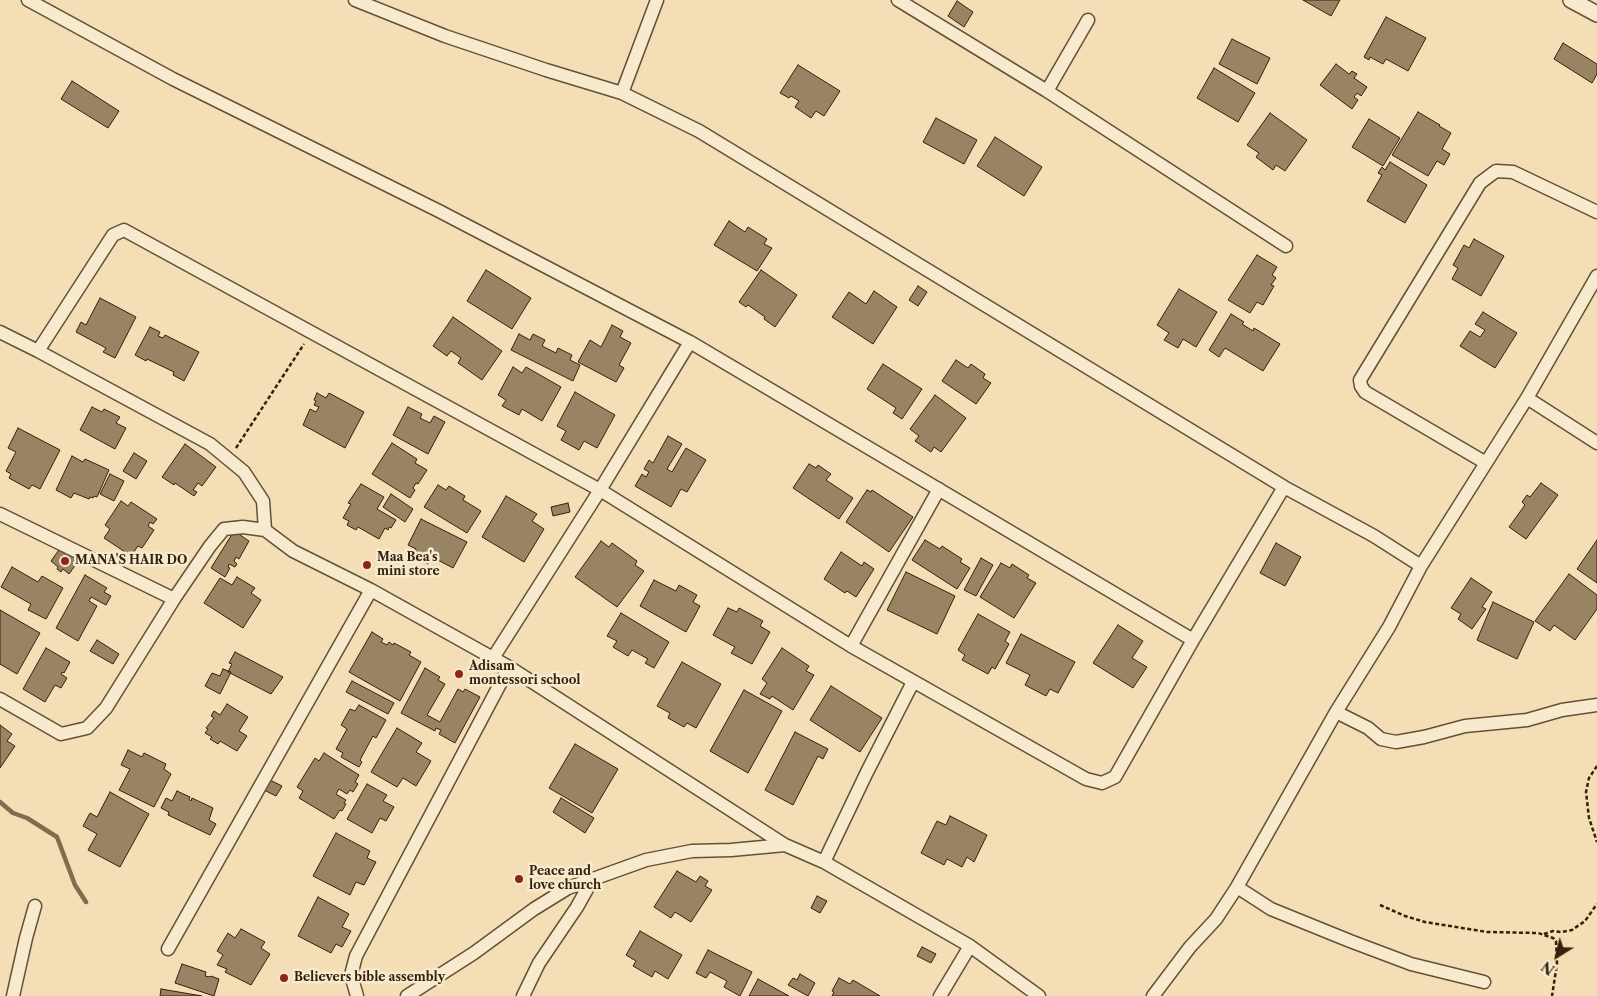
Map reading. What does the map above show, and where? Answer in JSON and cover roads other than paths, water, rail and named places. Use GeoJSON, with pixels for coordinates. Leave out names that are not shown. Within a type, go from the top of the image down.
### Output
{"type":"FeatureCollection","features":[{"type":"Feature","properties":{"kind":"street"},"geometry":{"type":"LineString","coordinates":[[28,0],[173,79],[439,211],[690,342],[1193,640]]}},
{"type":"Feature","properties":{"kind":"street"},"geometry":{"type":"LineString","coordinates":[[355,0],[454,39],[622,93],[699,131],[1284,487],[1374,536],[1420,566]]}},
{"type":"Feature","properties":{"kind":"street"},"geometry":{"type":"LineString","coordinates":[[622,93],[656,0]]}},
{"type":"Feature","properties":{"kind":"street"},"geometry":{"type":"LineString","coordinates":[[898,0],[1047,91],[1286,246]]}},
{"type":"Feature","properties":{"kind":"street"},"geometry":{"type":"LineString","coordinates":[[1571,0],[1597,14]]}},
{"type":"Feature","properties":{"kind":"street"},"geometry":{"type":"LineString","coordinates":[[1047,91],[1088,20]]}},
{"type":"Feature","properties":{"kind":"street"},"geometry":{"type":"LineString","coordinates":[[1486,463],[1365,392],[1360,380],[1480,182],[1496,171],[1513,172],[1597,212]]}},
{"type":"Feature","properties":{"kind":"street"},"geometry":{"type":"LineString","coordinates":[[38,351],[113,234],[124,230],[600,490],[851,646],[1086,779],[1102,783],[1115,776],[1284,487]]}},
{"type":"Feature","properties":{"kind":"street"},"geometry":{"type":"LineString","coordinates":[[1153,996],[1190,947],[1216,919],[1236,887],[1336,712],[1389,627],[1420,566],[1527,398],[1597,276]]}},
{"type":"Feature","properties":{"kind":"street"},"geometry":{"type":"LineString","coordinates":[[0,332],[210,444],[244,472],[263,501],[265,530]]}},
{"type":"Feature","properties":{"kind":"street"},"geometry":{"type":"LineString","coordinates":[[493,658],[600,490],[690,342]]}},
{"type":"Feature","properties":{"kind":"street"},"geometry":{"type":"LineString","coordinates":[[1527,398],[1597,443]]}},
{"type":"Feature","properties":{"kind":"street"},"geometry":{"type":"LineString","coordinates":[[851,646],[939,489]]}},
{"type":"Feature","properties":{"kind":"street"},"geometry":{"type":"LineString","coordinates":[[0,514],[174,599]]}},
{"type":"Feature","properties":{"kind":"street"},"geometry":{"type":"LineString","coordinates":[[0,699],[61,734],[87,728],[106,708],[174,599],[210,546],[224,529],[243,526],[265,530],[293,551],[371,590],[508,667],[785,845],[824,862],[970,946],[1038,996]]}},
{"type":"Feature","properties":{"kind":"street"},"geometry":{"type":"LineString","coordinates":[[168,949],[371,590]]}},
{"type":"Feature","properties":{"kind":"street"},"geometry":{"type":"LineString","coordinates":[[357,996],[351,975],[356,956],[508,667]]}},
{"type":"Feature","properties":{"kind":"street"},"geometry":{"type":"LineString","coordinates":[[824,862],[913,682]]}},
{"type":"Feature","properties":{"kind":"street"},"geometry":{"type":"LineString","coordinates":[[1336,712],[1368,728],[1381,738],[1396,742],[1465,726],[1527,720],[1562,710],[1597,705]]}},
{"type":"Feature","properties":{"kind":"street"},"geometry":{"type":"LineString","coordinates":[[407,996],[474,953],[534,909],[568,888],[646,860],[682,853],[785,845]]}},
{"type":"Feature","properties":{"kind":"street"},"geometry":{"type":"LineString","coordinates":[[523,996],[539,963],[577,907],[592,880]]}},
{"type":"Feature","properties":{"kind":"street"},"geometry":{"type":"LineString","coordinates":[[1236,887],[1271,909],[1350,941],[1411,964],[1484,982]]}},
{"type":"Feature","properties":{"kind":"street"},"geometry":{"type":"LineString","coordinates":[[14,996],[35,906]]}},
{"type":"Feature","properties":{"kind":"street"},"geometry":{"type":"LineString","coordinates":[[940,996],[970,946]]}},
{"type":"Feature","properties":{"kind":"waterway"},"geometry":{"type":"LineString","coordinates":[[0,802],[13,813],[27,818],[57,837],[75,885],[86,902]]}},
{"type":"Feature","properties":{"kind":"place","name":"MANA'S HAIR DO"},"geometry":{"type":"Point","coordinates":[65,561]}},
{"type":"Feature","properties":{"kind":"place","name":"Maa Bea's mini store"},"geometry":{"type":"Point","coordinates":[367,565]}},
{"type":"Feature","properties":{"kind":"place","name":"Adisam montessori school"},"geometry":{"type":"Point","coordinates":[459,674]}},
{"type":"Feature","properties":{"kind":"place","name":"Peace and love church"},"geometry":{"type":"Point","coordinates":[519,879]}},
{"type":"Feature","properties":{"kind":"place","name":"Believers bible assembly"},"geometry":{"type":"Point","coordinates":[284,978]}}]}
